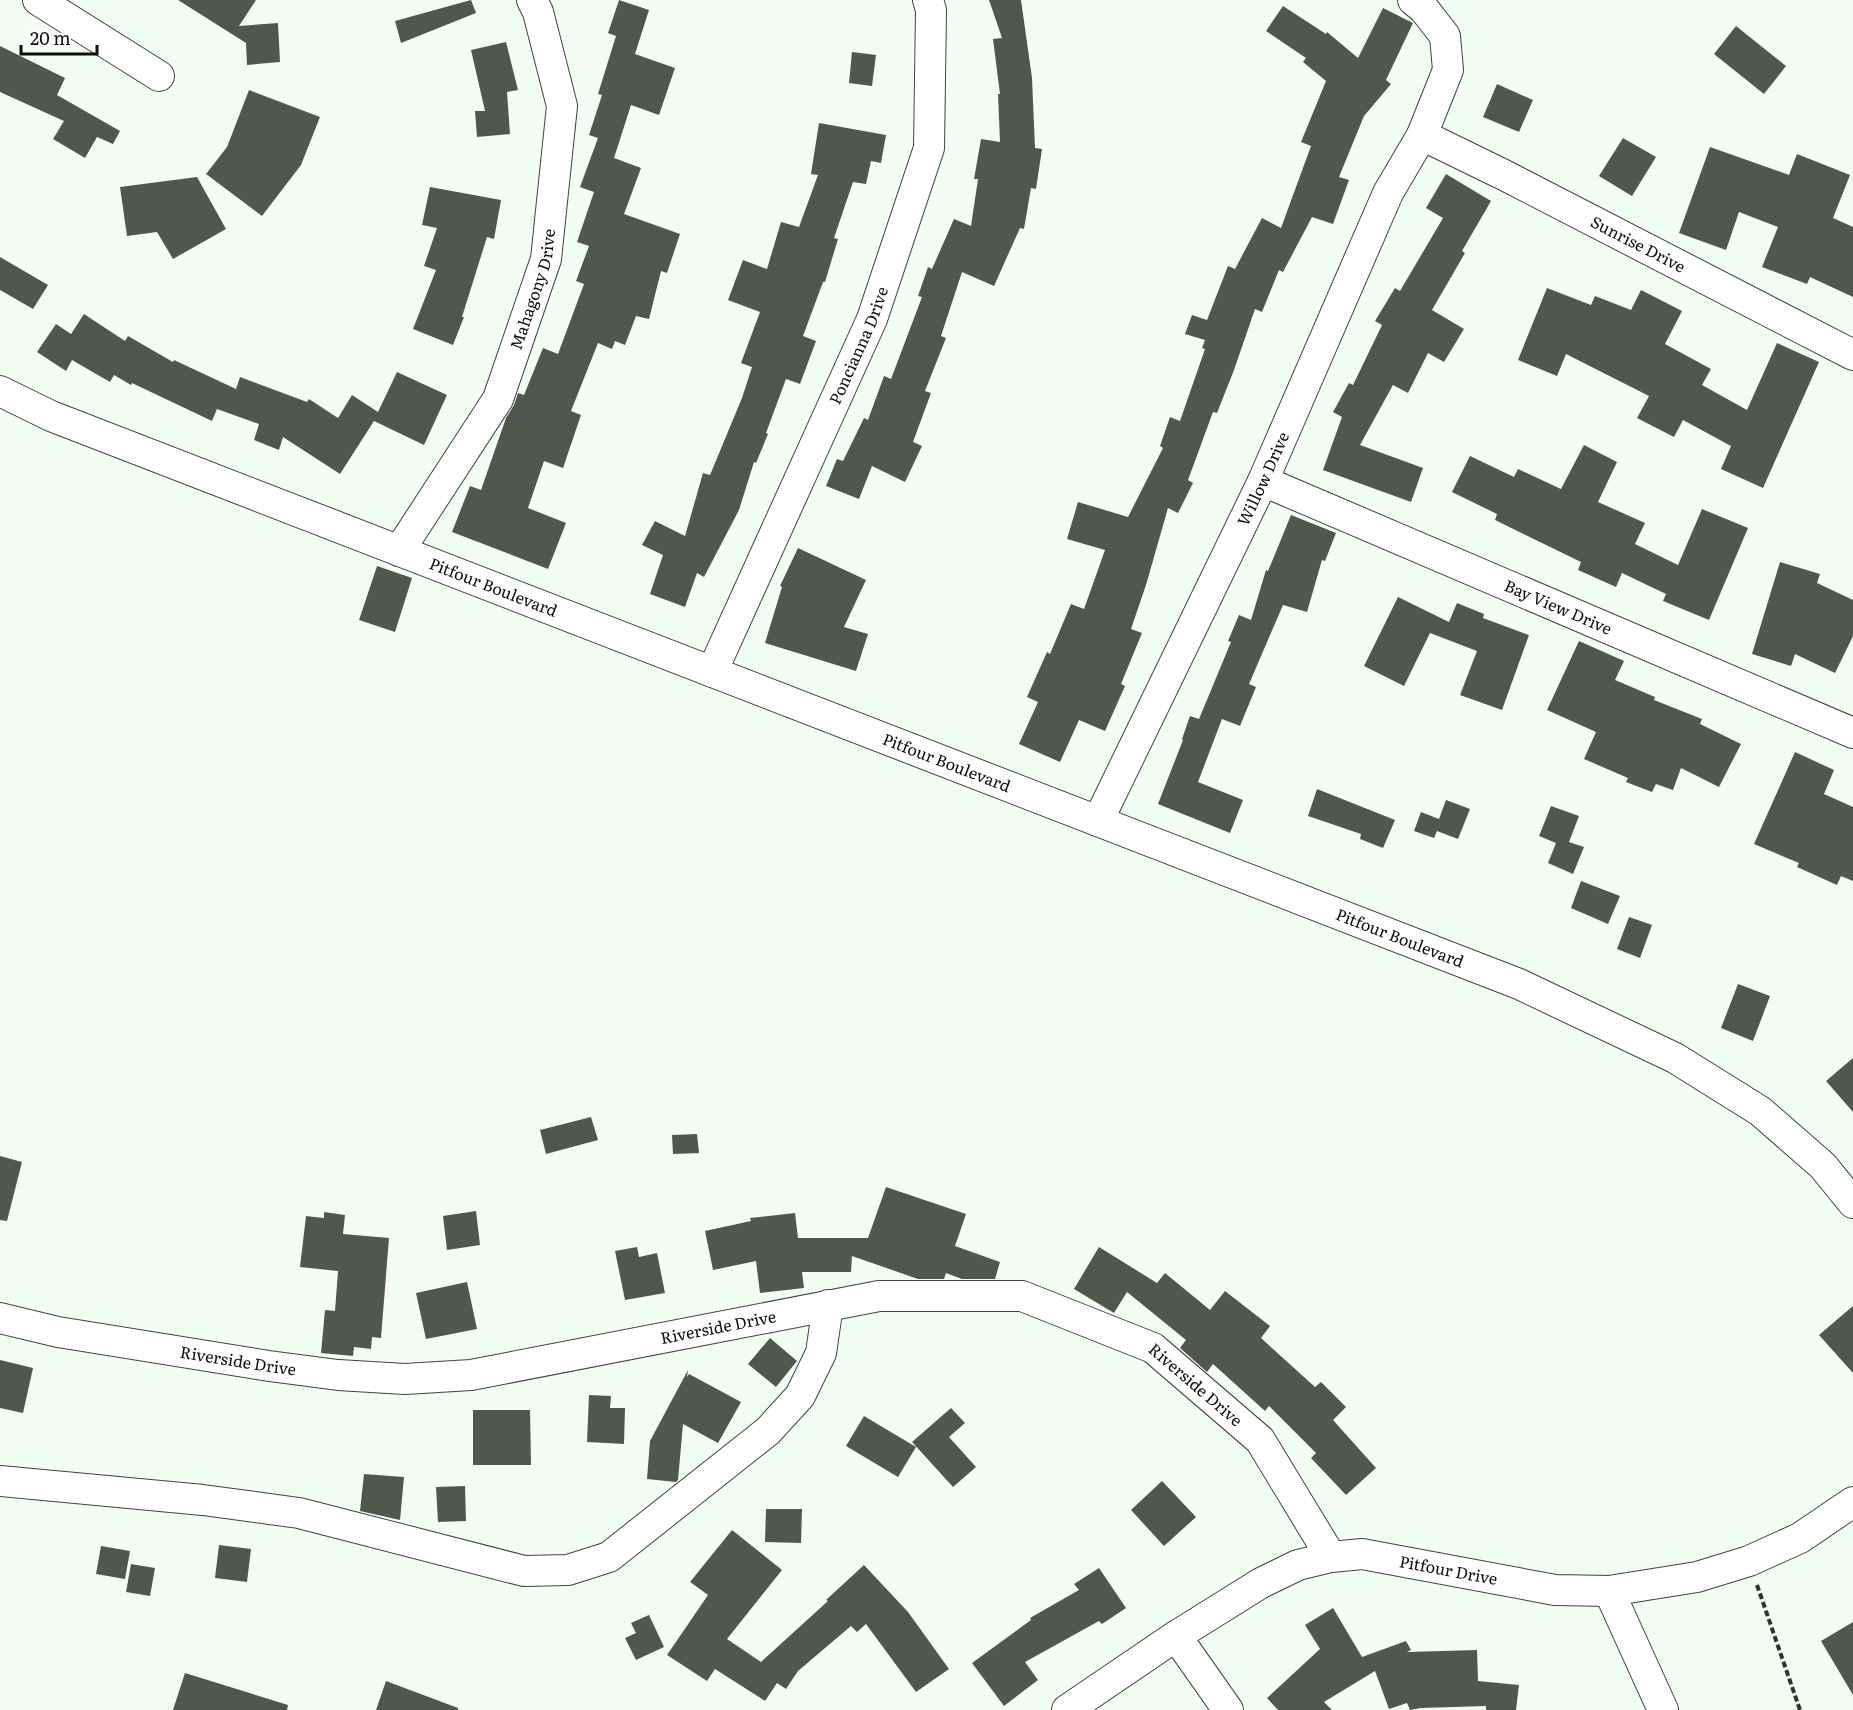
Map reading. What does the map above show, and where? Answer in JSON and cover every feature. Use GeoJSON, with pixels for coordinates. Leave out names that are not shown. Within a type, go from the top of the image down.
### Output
{"type":"FeatureCollection","features":[{"type":"Feature","properties":{"kind":"street"},"geometry":{"type":"LineString","coordinates":[[38,0],[159,76]]}},
{"type":"Feature","properties":{"kind":"street","name":"Mahagony Drive"},"geometry":{"type":"LineString","coordinates":[[399,551],[498,399],[546,260],[562,106],[538,12],[532,0]]}},
{"type":"Feature","properties":{"kind":"street","name":"Poncianna Drive"},"geometry":{"type":"LineString","coordinates":[[712,672],[872,319],[929,148],[931,10],[928,0]]}},
{"type":"Feature","properties":{"kind":"street","name":"Willow Drive"},"geometry":{"type":"LineString","coordinates":[[1098,821],[1263,481],[1388,193],[1422,135],[1448,70],[1445,36],[1424,9],[1413,0]]}},
{"type":"Feature","properties":{"kind":"street","name":"Sunrise Drive"},"geometry":{"type":"LineString","coordinates":[[1422,135],[1853,355]]}},
{"type":"Feature","properties":{"kind":"street","name":"Pitfour Boulevard"},"geometry":{"type":"LineString","coordinates":[[0,391],[51,416],[1519,984],[1675,1058],[1760,1111],[1823,1166],[1853,1203]]}},
{"type":"Feature","properties":{"kind":"street","name":"Bay View Drive"},"geometry":{"type":"LineString","coordinates":[[1263,481],[1853,733]]}},
{"type":"Feature","properties":{"kind":"street","name":"Riverside Drive"},"geometry":{"type":"LineString","coordinates":[[0,1318],[58,1332],[269,1366],[338,1375],[405,1379],[471,1375],[879,1296],[1022,1296],[1153,1348],[1260,1440],[1331,1557]]}},
{"type":"Feature","properties":{"kind":"street"},"geometry":{"type":"LineString","coordinates":[[0,1481],[203,1500],[299,1513],[524,1571],[568,1570],[609,1557],[768,1431],[800,1396],[821,1353],[828,1305]]}},
{"type":"Feature","properties":{"kind":"street","name":"Pitfour Drive"},"geometry":{"type":"LineString","coordinates":[[1067,1710],[1176,1636],[1262,1583],[1298,1565],[1331,1557],[1362,1554],[1555,1590],[1609,1591],[1697,1577],[1749,1561],[1800,1538],[1853,1502]]}},
{"type":"Feature","properties":{"kind":"street"},"geometry":{"type":"LineString","coordinates":[[1609,1591],[1663,1710]]}},
{"type":"Feature","properties":{"kind":"street"},"geometry":{"type":"LineString","coordinates":[[1176,1636],[1228,1710]]}},
{"type":"Feature","properties":{"kind":"path"},"geometry":{"type":"LineString","coordinates":[[1749,1561],[1800,1710]]}},
{"type":"Feature","properties":{"kind":"building"},"geometry":{"type":"Polygon","coordinates":[[[178,0],[256,0],[239,26],[278,23],[280,62],[247,65],[246,43],[178,0]]]}},
{"type":"Feature","properties":{"kind":"building"},"geometry":{"type":"Polygon","coordinates":[[[471,0],[476,13],[401,43],[395,21],[471,0]]]}},
{"type":"Feature","properties":{"kind":"building"},"geometry":{"type":"Polygon","coordinates":[[[619,0],[649,10],[635,54],[675,68],[659,115],[631,105],[614,158],[641,168],[624,214],[680,234],[667,273],[661,271],[649,319],[636,316],[625,345],[615,341],[612,349],[598,343],[571,411],[581,415],[563,468],[544,461],[528,508],[566,523],[548,569],[452,532],[470,486],[481,490],[506,418],[518,393],[524,395],[543,348],[558,354],[584,284],[576,281],[589,246],[577,242],[594,192],[580,187],[598,138],[589,135],[602,95],[598,94],[616,36],[608,33],[619,0]]]}},
{"type":"Feature","properties":{"kind":"building"},"geometry":{"type":"Polygon","coordinates":[[[989,0],[1021,0],[1032,78],[1035,148],[1042,149],[1036,189],[1031,188],[1024,229],[1020,228],[994,286],[962,272],[941,336],[946,338],[925,391],[931,393],[913,442],[922,446],[905,482],[872,466],[859,499],[826,486],[837,459],[843,461],[864,418],[868,420],[884,376],[891,379],[922,297],[918,296],[928,267],[932,269],[954,219],[971,226],[978,179],[974,179],[981,139],[1000,142],[998,94],[1000,94],[993,39],[1002,38],[989,0]]]}},
{"type":"Feature","properties":{"kind":"building"},"geometry":{"type":"Polygon","coordinates":[[[1283,6],[1326,34],[1327,32],[1358,58],[1383,8],[1413,23],[1386,80],[1391,84],[1364,116],[1339,177],[1349,180],[1333,224],[1312,217],[1283,272],[1279,270],[1262,312],[1255,309],[1234,370],[1217,413],[1213,412],[1188,480],[1193,483],[1178,513],[1168,508],[1131,629],[1142,633],[1121,684],[1125,686],[1105,731],[1079,720],[1060,762],[1019,744],[1038,702],[1027,697],[1047,652],[1050,654],[1071,604],[1084,609],[1105,550],[1067,539],[1078,502],[1128,517],[1163,448],[1160,446],[1170,417],[1180,421],[1205,349],[1202,348],[1205,340],[1185,334],[1192,315],[1207,320],[1228,266],[1235,269],[1262,218],[1281,228],[1311,146],[1301,142],[1326,81],[1303,62],[1306,58],[1266,31],[1283,6]]]}},
{"type":"Feature","properties":{"kind":"building"},"geometry":{"type":"Polygon","coordinates":[[[1736,26],[1786,66],[1764,94],[1714,54],[1736,26]]]}},
{"type":"Feature","properties":{"kind":"building"},"geometry":{"type":"Polygon","coordinates":[[[506,42],[518,90],[507,92],[510,134],[477,137],[475,111],[485,111],[471,50],[506,42]]]}},
{"type":"Feature","properties":{"kind":"building"},"geometry":{"type":"Polygon","coordinates":[[[0,46],[65,78],[57,95],[120,131],[113,144],[97,137],[85,158],[53,139],[64,121],[0,92],[0,46]]]}},
{"type":"Feature","properties":{"kind":"building"},"geometry":{"type":"Polygon","coordinates":[[[852,52],[876,55],[872,86],[849,83],[852,52]]]}},
{"type":"Feature","properties":{"kind":"building"},"geometry":{"type":"Polygon","coordinates":[[[1497,84],[1533,100],[1519,132],[1483,117],[1497,84]]]}},
{"type":"Feature","properties":{"kind":"building"},"geometry":{"type":"Polygon","coordinates":[[[249,90],[320,117],[301,165],[262,216],[206,174],[227,147],[249,90]]]}},
{"type":"Feature","properties":{"kind":"building"},"geometry":{"type":"Polygon","coordinates":[[[819,123],[886,135],[881,163],[871,161],[866,184],[853,182],[834,238],[838,239],[825,282],[823,282],[803,336],[816,341],[800,384],[786,379],[766,433],[768,434],[756,463],[754,462],[739,510],[704,577],[697,573],[685,607],[650,594],[663,555],[642,545],[655,521],[685,536],[703,473],[710,475],[742,398],[752,367],[741,363],[760,312],[728,300],[743,260],[767,269],[781,222],[799,227],[818,175],[811,174],[819,123]]]}},
{"type":"Feature","properties":{"kind":"building"},"geometry":{"type":"Polygon","coordinates":[[[1623,138],[1656,157],[1632,196],[1599,176],[1623,138]]]}},
{"type":"Feature","properties":{"kind":"building"},"geometry":{"type":"Polygon","coordinates":[[[1710,147],[1789,175],[1797,154],[1850,175],[1833,218],[1853,227],[1853,297],[1810,277],[1807,284],[1762,267],[1778,227],[1739,212],[1726,250],[1679,233],[1710,147]]]}},
{"type":"Feature","properties":{"kind":"building"},"geometry":{"type":"Polygon","coordinates":[[[1446,174],[1491,201],[1462,251],[1465,253],[1432,310],[1464,329],[1444,362],[1428,353],[1408,393],[1393,385],[1360,445],[1423,468],[1411,502],[1323,470],[1342,417],[1333,412],[1349,383],[1353,385],[1382,325],[1375,321],[1395,288],[1400,291],[1443,218],[1426,208],[1446,174]]]}},
{"type":"Feature","properties":{"kind":"building"},"geometry":{"type":"Polygon","coordinates":[[[197,177],[226,229],[173,259],[157,232],[127,236],[120,187],[197,177]]]}},
{"type":"Feature","properties":{"kind":"building"},"geometry":{"type":"Polygon","coordinates":[[[430,187],[501,200],[494,239],[487,237],[462,317],[464,317],[453,345],[413,329],[436,270],[424,266],[437,228],[422,225],[430,187]]]}},
{"type":"Feature","properties":{"kind":"building"},"geometry":{"type":"Polygon","coordinates":[[[0,257],[48,285],[33,309],[0,290],[0,257]]]}},
{"type":"Feature","properties":{"kind":"building"},"geometry":{"type":"Polygon","coordinates":[[[1547,288],[1591,305],[1595,296],[1631,310],[1641,290],[1682,311],[1665,344],[1711,369],[1702,385],[1747,410],[1777,343],[1819,362],[1763,488],[1721,469],[1731,446],[1683,420],[1674,437],[1637,418],[1649,396],[1566,354],[1557,376],[1518,360],[1547,288]]]}},
{"type":"Feature","properties":{"kind":"building"},"geometry":{"type":"Polygon","coordinates":[[[84,314],[125,341],[128,336],[173,362],[174,360],[236,389],[240,377],[307,402],[309,399],[338,418],[352,395],[378,412],[397,372],[447,395],[424,445],[374,421],[340,474],[283,437],[279,450],[254,440],[259,424],[217,409],[212,421],[132,383],[131,385],[114,375],[110,382],[72,360],[66,371],[37,352],[56,324],[71,334],[84,314]]]}},
{"type":"Feature","properties":{"kind":"building"},"geometry":{"type":"Polygon","coordinates":[[[1584,445],[1617,462],[1598,502],[1645,523],[1635,544],[1678,565],[1702,509],[1748,528],[1709,620],[1663,601],[1666,594],[1622,573],[1616,587],[1578,570],[1581,562],[1495,520],[1497,514],[1452,492],[1470,456],[1514,477],[1518,469],[1561,489],[1584,445]]]}},
{"type":"Feature","properties":{"kind":"building"},"geometry":{"type":"Polygon","coordinates":[[[1291,515],[1336,533],[1325,561],[1322,560],[1307,612],[1283,605],[1249,684],[1256,687],[1240,726],[1222,719],[1198,782],[1243,800],[1230,833],[1158,804],[1190,716],[1199,719],[1231,642],[1228,641],[1239,615],[1251,620],[1266,570],[1268,571],[1291,515]]]}},
{"type":"Feature","properties":{"kind":"building"},"geometry":{"type":"Polygon","coordinates":[[[798,548],[866,580],[844,627],[868,634],[856,671],[765,643],[782,587],[780,586],[798,548]]]}},
{"type":"Feature","properties":{"kind":"building"},"geometry":{"type":"Polygon","coordinates":[[[1780,562],[1820,574],[1817,583],[1853,600],[1853,636],[1835,673],[1795,654],[1791,666],[1752,654],[1780,562]]]}},
{"type":"Feature","properties":{"kind":"building"},"geometry":{"type":"Polygon","coordinates":[[[377,566],[412,578],[395,632],[359,620],[377,566]]]}},
{"type":"Feature","properties":{"kind":"building"},"geometry":{"type":"Polygon","coordinates":[[[1398,597],[1449,622],[1457,603],[1484,614],[1483,618],[1529,635],[1502,710],[1460,695],[1477,651],[1430,633],[1404,686],[1364,666],[1398,597]]]}},
{"type":"Feature","properties":{"kind":"building"},"geometry":{"type":"Polygon","coordinates":[[[1579,641],[1624,661],[1615,680],[1655,697],[1654,700],[1702,719],[1700,724],[1741,744],[1719,787],[1681,768],[1673,790],[1656,784],[1652,792],[1626,782],[1628,778],[1584,759],[1596,732],[1547,710],[1579,641]]]}},
{"type":"Feature","properties":{"kind":"building"},"geometry":{"type":"Polygon","coordinates":[[[1795,752],[1834,770],[1824,794],[1853,807],[1853,881],[1841,876],[1837,885],[1797,867],[1799,863],[1754,844],[1795,752]]]}},
{"type":"Feature","properties":{"kind":"building"},"geometry":{"type":"Polygon","coordinates":[[[1317,789],[1395,820],[1383,848],[1360,839],[1361,834],[1308,816],[1317,789]]]}},
{"type":"Feature","properties":{"kind":"building"},"geometry":{"type":"Polygon","coordinates":[[[1446,800],[1470,809],[1458,839],[1437,831],[1434,838],[1414,831],[1421,812],[1439,819],[1446,800]]]}},
{"type":"Feature","properties":{"kind":"building"},"geometry":{"type":"Polygon","coordinates":[[[1551,806],[1579,816],[1569,842],[1584,847],[1573,874],[1548,863],[1556,843],[1539,836],[1551,806]]]}},
{"type":"Feature","properties":{"kind":"building"},"geometry":{"type":"Polygon","coordinates":[[[1581,881],[1620,896],[1608,924],[1571,908],[1581,881]]]}},
{"type":"Feature","properties":{"kind":"building"},"geometry":{"type":"Polygon","coordinates":[[[1629,917],[1652,925],[1640,958],[1617,949],[1629,917]]]}},
{"type":"Feature","properties":{"kind":"building"},"geometry":{"type":"Polygon","coordinates":[[[1738,984],[1770,996],[1753,1041],[1721,1028],[1738,984]]]}},
{"type":"Feature","properties":{"kind":"building"},"geometry":{"type":"Polygon","coordinates":[[[1853,1058],[1853,1112],[1826,1081],[1853,1058]]]}},
{"type":"Feature","properties":{"kind":"building"},"geometry":{"type":"Polygon","coordinates":[[[591,1117],[598,1140],[546,1154],[540,1130],[591,1117]]]}},
{"type":"Feature","properties":{"kind":"building"},"geometry":{"type":"Polygon","coordinates":[[[697,1134],[699,1153],[673,1154],[672,1135],[697,1134]]]}},
{"type":"Feature","properties":{"kind":"building"},"geometry":{"type":"Polygon","coordinates":[[[0,1156],[22,1162],[7,1221],[0,1220],[0,1156]]]}},
{"type":"Feature","properties":{"kind":"building"},"geometry":{"type":"Polygon","coordinates":[[[886,1187],[966,1214],[955,1246],[1000,1262],[995,1279],[962,1279],[946,1273],[944,1279],[918,1279],[852,1256],[851,1272],[802,1272],[804,1288],[760,1293],[756,1261],[713,1270],[705,1231],[751,1221],[750,1218],[795,1213],[798,1238],[868,1238],[886,1187]]]}},
{"type":"Feature","properties":{"kind":"building"},"geometry":{"type":"Polygon","coordinates":[[[476,1211],[480,1245],[447,1250],[443,1216],[476,1211]]]}},
{"type":"Feature","properties":{"kind":"building"},"geometry":{"type":"Polygon","coordinates":[[[324,1212],[345,1215],[343,1234],[389,1238],[381,1338],[372,1337],[371,1349],[354,1347],[353,1356],[321,1353],[325,1310],[335,1311],[338,1271],[300,1267],[306,1216],[324,1218],[324,1212]]]}},
{"type":"Feature","properties":{"kind":"building"},"geometry":{"type":"Polygon","coordinates":[[[637,1247],[639,1257],[657,1253],[665,1293],[625,1300],[615,1251],[637,1247]]]}},
{"type":"Feature","properties":{"kind":"building"},"geometry":{"type":"Polygon","coordinates":[[[1099,1247],[1157,1283],[1165,1273],[1210,1310],[1225,1291],[1270,1326],[1261,1338],[1315,1387],[1321,1382],[1346,1407],[1333,1420],[1376,1468],[1346,1495],[1311,1458],[1316,1453],[1269,1406],[1265,1411],[1213,1364],[1207,1372],[1180,1348],[1186,1340],[1127,1292],[1114,1313],[1074,1289],[1099,1247]]]}},
{"type":"Feature","properties":{"kind":"building"},"geometry":{"type":"Polygon","coordinates":[[[467,1282],[477,1329],[426,1339],[416,1293],[467,1282]]]}},
{"type":"Feature","properties":{"kind":"building"},"geometry":{"type":"Polygon","coordinates":[[[1853,1306],[1853,1373],[1819,1335],[1853,1306]]]}},
{"type":"Feature","properties":{"kind":"building"},"geometry":{"type":"Polygon","coordinates":[[[770,1338],[797,1361],[776,1387],[748,1364],[770,1338]]]}},
{"type":"Feature","properties":{"kind":"building"},"geometry":{"type":"Polygon","coordinates":[[[0,1360],[33,1368],[23,1413],[0,1408],[0,1360]]]}},
{"type":"Feature","properties":{"kind":"building"},"geometry":{"type":"Polygon","coordinates":[[[688,1370],[687,1377],[689,1374],[741,1402],[718,1443],[683,1424],[676,1482],[647,1479],[650,1441],[688,1370]]]}},
{"type":"Feature","properties":{"kind":"building"},"geometry":{"type":"Polygon","coordinates":[[[589,1395],[611,1396],[610,1408],[625,1408],[624,1444],[587,1442],[589,1395]]]}},
{"type":"Feature","properties":{"kind":"building"},"geometry":{"type":"Polygon","coordinates":[[[951,1408],[965,1423],[949,1437],[976,1467],[953,1487],[912,1442],[951,1408]]]}},
{"type":"Feature","properties":{"kind":"building"},"geometry":{"type":"Polygon","coordinates":[[[473,1410],[530,1410],[531,1465],[473,1465],[473,1410]]]}},
{"type":"Feature","properties":{"kind":"building"},"geometry":{"type":"Polygon","coordinates":[[[864,1416],[916,1447],[898,1477],[846,1446],[864,1416]]]}},
{"type":"Feature","properties":{"kind":"building"},"geometry":{"type":"Polygon","coordinates":[[[364,1474],[404,1477],[400,1520],[360,1511],[364,1474]]]}},
{"type":"Feature","properties":{"kind":"building"},"geometry":{"type":"Polygon","coordinates":[[[1162,1481],[1196,1517],[1164,1546],[1131,1510],[1162,1481]]]}},
{"type":"Feature","properties":{"kind":"building"},"geometry":{"type":"Polygon","coordinates":[[[465,1486],[466,1521],[438,1522],[436,1487],[465,1486]]]}},
{"type":"Feature","properties":{"kind":"building"},"geometry":{"type":"Polygon","coordinates":[[[766,1509],[802,1509],[801,1543],[765,1542],[766,1509]]]}},
{"type":"Feature","properties":{"kind":"building"},"geometry":{"type":"Polygon","coordinates":[[[732,1530],[782,1570],[727,1639],[761,1662],[864,1565],[908,1612],[949,1669],[916,1692],[866,1624],[857,1632],[851,1626],[798,1671],[786,1689],[777,1683],[765,1701],[715,1669],[707,1681],[667,1655],[708,1595],[690,1582],[732,1530]]]}},
{"type":"Feature","properties":{"kind":"building"},"geometry":{"type":"Polygon","coordinates":[[[219,1545],[251,1549],[247,1582],[215,1578],[219,1545]]]}},
{"type":"Feature","properties":{"kind":"building"},"geometry":{"type":"Polygon","coordinates":[[[101,1546],[130,1551],[125,1579],[96,1574],[101,1546]]]}},
{"type":"Feature","properties":{"kind":"building"},"geometry":{"type":"Polygon","coordinates":[[[131,1564],[155,1568],[150,1596],[126,1592],[131,1564]]]}},
{"type":"Feature","properties":{"kind":"building"},"geometry":{"type":"Polygon","coordinates":[[[1099,1568],[1126,1608],[1102,1624],[1099,1621],[1025,1662],[1038,1680],[1004,1706],[972,1663],[1031,1620],[1030,1618],[1079,1590],[1074,1584],[1099,1568]]]}},
{"type":"Feature","properties":{"kind":"building"},"geometry":{"type":"Polygon","coordinates":[[[1333,1608],[1362,1657],[1406,1641],[1411,1650],[1407,1652],[1477,1650],[1478,1681],[1519,1685],[1516,1710],[1486,1710],[1486,1706],[1410,1710],[1407,1703],[1389,1709],[1375,1671],[1324,1702],[1332,1710],[1278,1710],[1267,1698],[1320,1649],[1305,1625],[1333,1608]]]}},
{"type":"Feature","properties":{"kind":"building"},"geometry":{"type":"Polygon","coordinates":[[[649,1615],[664,1647],[636,1660],[625,1638],[636,1633],[631,1623],[649,1615]]]}},
{"type":"Feature","properties":{"kind":"building"},"geometry":{"type":"Polygon","coordinates":[[[1853,1622],[1853,1695],[1821,1641],[1853,1622]]]}},
{"type":"Feature","properties":{"kind":"building"},"geometry":{"type":"Polygon","coordinates":[[[185,1673],[288,1705],[287,1710],[173,1710],[185,1673]]]}},
{"type":"Feature","properties":{"kind":"building"},"geometry":{"type":"Polygon","coordinates":[[[386,1681],[458,1708],[458,1710],[376,1710],[386,1681]]]}}]}
